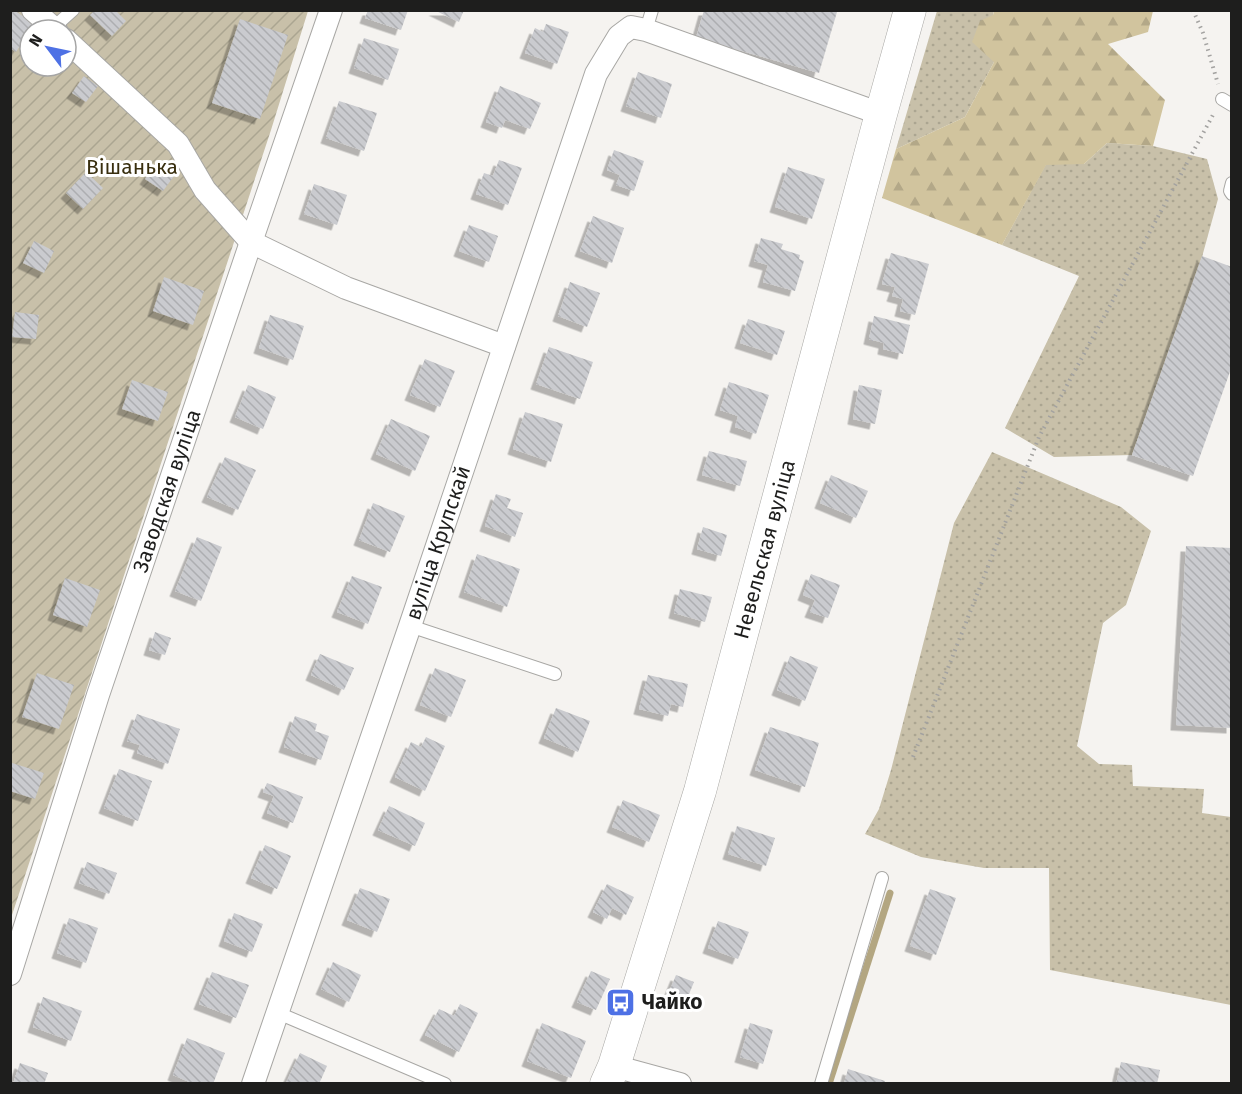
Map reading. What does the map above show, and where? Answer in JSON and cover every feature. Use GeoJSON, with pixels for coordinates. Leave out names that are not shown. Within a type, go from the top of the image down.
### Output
{"type":"FeatureCollection","features":[{"type":"Feature","properties":{"kind":"street","name":"Заводская вуліца"},"geometry":{"type":"LineString","coordinates":[[10,974],[98,695],[331,10]]}},
{"type":"Feature","properties":{"kind":"street","name":"Невельская вуліца"},"geometry":{"type":"LineString","coordinates":[[610,1075],[700,791],[910,10]]}},
{"type":"Feature","properties":{"kind":"street"},"geometry":{"type":"LineString","coordinates":[[649,20],[881,114]]}},
{"type":"Feature","properties":{"kind":"street","name":"вуліца Крупскай"},"geometry":{"type":"LineString","coordinates":[[253,1083],[596,74],[619,36],[631,27],[649,20]]}},
{"type":"Feature","properties":{"kind":"street"},"geometry":{"type":"LineString","coordinates":[[78,51],[178,144],[205,190],[251,242],[346,288],[504,346]]}},
{"type":"Feature","properties":{"kind":"street"},"geometry":{"type":"LineString","coordinates":[[610,1075],[680,1083]]}},
{"type":"Feature","properties":{"kind":"lane"},"geometry":{"type":"LineString","coordinates":[[1232,183],[1230,190],[1232,194]]}},
{"type":"Feature","properties":{"kind":"lane"},"geometry":{"type":"LineString","coordinates":[[410,626],[555,674]]}},
{"type":"Feature","properties":{"kind":"lane"},"geometry":{"type":"LineString","coordinates":[[821,1083],[882,878]]}},
{"type":"Feature","properties":{"kind":"lane"},"geometry":{"type":"LineString","coordinates":[[278,1013],[445,1083]]}},
{"type":"Feature","properties":{"kind":"path"},"geometry":{"type":"LineString","coordinates":[[913,758],[1039,437],[1227,102],[1193,10]]}},
{"type":"Feature","properties":{"kind":"green space","name":"Вішанька"},"geometry":{"type":"Polygon","coordinates":[[[11,11],[308,11],[271,130],[11,918],[11,11]]]}},
{"type":"Feature","properties":{"kind":"green space"},"geometry":{"type":"Polygon","coordinates":[[[937,11],[994,11],[994,62],[965,117],[896,149],[937,11]]]}},
{"type":"Feature","properties":{"kind":"green space"},"geometry":{"type":"Polygon","coordinates":[[[994,11],[1153,11],[1148,32],[1108,44],[1165,100],[1153,146],[1107,143],[1084,164],[1046,165],[1002,245],[882,198],[896,149],[965,117],[994,62],[972,42],[980,21],[993,15],[994,11]]]}},
{"type":"Feature","properties":{"kind":"green space"},"geometry":{"type":"Polygon","coordinates":[[[1107,143],[1153,146],[1207,159],[1218,199],[1202,257],[1132,455],[1054,457],[1005,428],[1079,276],[1002,245],[1046,164],[1084,164],[1107,143]]]}},
{"type":"Feature","properties":{"kind":"green space"},"geometry":{"type":"Polygon","coordinates":[[[992,452],[1121,507],[1151,531],[1126,605],[1103,623],[1077,746],[1099,764],[1132,765],[1133,786],[1204,789],[1202,813],[1231,817],[1231,1005],[1050,970],[1049,868],[984,868],[921,857],[865,834],[879,809],[891,770],[954,523],[992,452]]]}},
{"type":"Feature","properties":{"kind":"building"},"geometry":{"type":"Polygon","coordinates":[[[10,10],[14,10],[25,18],[18,18],[18,49],[16,52],[10,48],[10,10]]]}},
{"type":"Feature","properties":{"kind":"building"},"geometry":{"type":"Polygon","coordinates":[[[95,10],[115,10],[126,21],[112,36],[90,15],[95,10]]]}},
{"type":"Feature","properties":{"kind":"building"},"geometry":{"type":"Polygon","coordinates":[[[368,10],[408,10],[401,30],[365,18],[368,10]]]}},
{"type":"Feature","properties":{"kind":"building"},"geometry":{"type":"Polygon","coordinates":[[[434,10],[464,10],[459,22],[434,10]]]}},
{"type":"Feature","properties":{"kind":"building"},"geometry":{"type":"Polygon","coordinates":[[[704,10],[832,10],[837,12],[819,73],[696,38],[704,10]]]}},
{"type":"Feature","properties":{"kind":"building"},"geometry":{"type":"Polygon","coordinates":[[[240,19],[288,35],[260,119],[212,103],[240,19]]]}},
{"type":"Feature","properties":{"kind":"building"},"geometry":{"type":"Polygon","coordinates":[[[546,24],[569,32],[557,64],[525,53],[535,28],[543,32],[546,24]]]}},
{"type":"Feature","properties":{"kind":"building"},"geometry":{"type":"Polygon","coordinates":[[[364,38],[399,49],[388,80],[354,68],[364,38]]]}},
{"type":"Feature","properties":{"kind":"building"},"geometry":{"type":"Polygon","coordinates":[[[638,72],[672,84],[661,118],[626,106],[638,72]]]}},
{"type":"Feature","properties":{"kind":"building"},"geometry":{"type":"Polygon","coordinates":[[[84,76],[98,86],[86,102],[72,93],[84,76]]]}},
{"type":"Feature","properties":{"kind":"building"},"geometry":{"type":"Polygon","coordinates":[[[500,86],[541,103],[530,129],[505,120],[502,128],[486,122],[500,86]]]}},
{"type":"Feature","properties":{"kind":"building"},"geometry":{"type":"Polygon","coordinates":[[[339,101],[377,113],[364,151],[326,138],[339,101]]]}},
{"type":"Feature","properties":{"kind":"building"},"geometry":{"type":"Polygon","coordinates":[[[614,150],[644,161],[634,191],[616,185],[620,175],[607,170],[614,150]]]}},
{"type":"Feature","properties":{"kind":"building"},"geometry":{"type":"Polygon","coordinates":[[[499,160],[522,168],[508,205],[476,194],[484,173],[493,176],[499,160]]]}},
{"type":"Feature","properties":{"kind":"building"},"geometry":{"type":"Polygon","coordinates":[[[156,163],[174,176],[163,191],[145,179],[156,163]]]}},
{"type":"Feature","properties":{"kind":"building"},"geometry":{"type":"Polygon","coordinates":[[[788,167],[825,179],[812,219],[775,207],[788,167]]]}},
{"type":"Feature","properties":{"kind":"building"},"geometry":{"type":"Polygon","coordinates":[[[86,172],[103,188],[83,209],[66,193],[86,172]]]}},
{"type":"Feature","properties":{"kind":"building"},"geometry":{"type":"Polygon","coordinates":[[[314,184],[347,195],[337,225],[304,214],[314,184]]]}},
{"type":"Feature","properties":{"kind":"building"},"geometry":{"type":"Polygon","coordinates":[[[593,216],[624,228],[612,263],[580,251],[593,216]]]}},
{"type":"Feature","properties":{"kind":"building"},"geometry":{"type":"Polygon","coordinates":[[[469,225],[498,236],[489,262],[459,251],[469,225]]]}},
{"type":"Feature","properties":{"kind":"building"},"geometry":{"type":"Polygon","coordinates":[[[761,238],[783,244],[781,249],[800,255],[799,259],[804,261],[795,291],[763,282],[768,265],[754,261],[761,238]]]}},
{"type":"Feature","properties":{"kind":"building"},"geometry":{"type":"Polygon","coordinates":[[[34,241],[54,251],[44,273],[23,263],[34,241]]]}},
{"type":"Feature","properties":{"kind":"building"},"geometry":{"type":"Polygon","coordinates":[[[891,253],[929,264],[915,315],[900,311],[903,299],[892,296],[895,287],[882,284],[891,253]]]}},
{"type":"Feature","properties":{"kind":"building"},"geometry":{"type":"Polygon","coordinates":[[[1202,256],[1232,267],[1232,366],[1193,476],[1132,455],[1202,256]]]}},
{"type":"Feature","properties":{"kind":"building"},"geometry":{"type":"Polygon","coordinates":[[[164,277],[204,291],[193,325],[153,311],[164,277]]]}},
{"type":"Feature","properties":{"kind":"building"},"geometry":{"type":"Polygon","coordinates":[[[570,282],[600,293],[587,327],[558,316],[570,282]]]}},
{"type":"Feature","properties":{"kind":"building"},"geometry":{"type":"Polygon","coordinates":[[[15,312],[39,315],[36,339],[12,337],[15,312]]]}},
{"type":"Feature","properties":{"kind":"building"},"geometry":{"type":"Polygon","coordinates":[[[270,315],[304,326],[293,360],[259,348],[270,315]]]}},
{"type":"Feature","properties":{"kind":"building"},"geometry":{"type":"Polygon","coordinates":[[[874,316],[910,325],[903,354],[883,349],[884,343],[869,339],[874,316]]]}},
{"type":"Feature","properties":{"kind":"building"},"geometry":{"type":"Polygon","coordinates":[[[748,319],[785,331],[777,355],[740,343],[748,319]]]}},
{"type":"Feature","properties":{"kind":"building"},"geometry":{"type":"Polygon","coordinates":[[[549,347],[593,362],[580,399],[536,384],[549,347]]]}},
{"type":"Feature","properties":{"kind":"building"},"geometry":{"type":"Polygon","coordinates":[[[425,359],[455,371],[440,407],[410,395],[425,359]]]}},
{"type":"Feature","properties":{"kind":"building"},"geometry":{"type":"Polygon","coordinates":[[[132,380],[168,392],[158,421],[122,409],[132,380]]]}},
{"type":"Feature","properties":{"kind":"building"},"geometry":{"type":"Polygon","coordinates":[[[729,382],[769,395],[756,434],[735,427],[738,416],[720,410],[729,382]]]}},
{"type":"Feature","properties":{"kind":"building"},"geometry":{"type":"Polygon","coordinates":[[[248,385],[276,397],[263,429],[235,417],[248,385]]]}},
{"type":"Feature","properties":{"kind":"building"},"geometry":{"type":"Polygon","coordinates":[[[859,385],[882,390],[875,424],[853,419],[859,385]]]}},
{"type":"Feature","properties":{"kind":"building"},"geometry":{"type":"Polygon","coordinates":[[[525,412],[563,424],[551,462],[513,449],[525,412]]]}},
{"type":"Feature","properties":{"kind":"building"},"geometry":{"type":"Polygon","coordinates":[[[391,419],[430,436],[415,471],[376,454],[391,419]]]}},
{"type":"Feature","properties":{"kind":"building"},"geometry":{"type":"Polygon","coordinates":[[[709,451],[747,461],[740,486],[702,475],[709,451]]]}},
{"type":"Feature","properties":{"kind":"building"},"geometry":{"type":"Polygon","coordinates":[[[225,457],[256,470],[238,510],[207,497],[225,457]]]}},
{"type":"Feature","properties":{"kind":"building"},"geometry":{"type":"Polygon","coordinates":[[[831,475],[868,491],[856,518],[820,503],[831,475]]]}},
{"type":"Feature","properties":{"kind":"building"},"geometry":{"type":"Polygon","coordinates":[[[496,494],[511,499],[507,508],[523,513],[515,537],[485,526],[496,494]]]}},
{"type":"Feature","properties":{"kind":"building"},"geometry":{"type":"Polygon","coordinates":[[[373,503],[405,516],[390,552],[359,540],[373,503]]]}},
{"type":"Feature","properties":{"kind":"building"},"geometry":{"type":"Polygon","coordinates":[[[703,527],[727,535],[721,556],[697,549],[703,527]]]}},
{"type":"Feature","properties":{"kind":"building"},"geometry":{"type":"Polygon","coordinates":[[[197,537],[222,547],[201,601],[175,591],[197,537]]]}},
{"type":"Feature","properties":{"kind":"building"},"geometry":{"type":"Polygon","coordinates":[[[1186,546],[1232,548],[1232,728],[1176,725],[1186,546]]]}},
{"type":"Feature","properties":{"kind":"building"},"geometry":{"type":"Polygon","coordinates":[[[477,554],[520,569],[507,607],[464,592],[477,554]]]}},
{"type":"Feature","properties":{"kind":"building"},"geometry":{"type":"Polygon","coordinates":[[[811,574],[840,585],[828,618],[810,612],[815,600],[803,595],[811,574]]]}},
{"type":"Feature","properties":{"kind":"building"},"geometry":{"type":"Polygon","coordinates":[[[352,576],[382,587],[368,624],[337,612],[352,576]]]}},
{"type":"Feature","properties":{"kind":"building"},"geometry":{"type":"Polygon","coordinates":[[[65,578],[100,590],[87,627],[53,615],[65,578]]]}},
{"type":"Feature","properties":{"kind":"building"},"geometry":{"type":"Polygon","coordinates":[[[680,589],[712,597],[705,622],[674,613],[680,589]]]}},
{"type":"Feature","properties":{"kind":"building"},"geometry":{"type":"Polygon","coordinates":[[[155,632],[171,638],[165,655],[149,650],[155,632]]]}},
{"type":"Feature","properties":{"kind":"building"},"geometry":{"type":"Polygon","coordinates":[[[320,654],[354,668],[344,690],[311,675],[320,654]]]}},
{"type":"Feature","properties":{"kind":"building"},"geometry":{"type":"Polygon","coordinates":[[[790,656],[818,667],[805,701],[777,690],[790,656]]]}},
{"type":"Feature","properties":{"kind":"building"},"geometry":{"type":"Polygon","coordinates":[[[435,668],[466,680],[451,717],[420,705],[435,668]]]}},
{"type":"Feature","properties":{"kind":"building"},"geometry":{"type":"Polygon","coordinates":[[[37,673],[74,685],[59,729],[22,717],[37,673]]]}},
{"type":"Feature","properties":{"kind":"building"},"geometry":{"type":"Polygon","coordinates":[[[648,675],[688,684],[683,707],[671,704],[668,716],[639,709],[648,675]]]}},
{"type":"Feature","properties":{"kind":"building"},"geometry":{"type":"Polygon","coordinates":[[[556,708],[590,721],[578,752],[544,738],[556,708]]]}},
{"type":"Feature","properties":{"kind":"building"},"geometry":{"type":"Polygon","coordinates":[[[137,714],[180,729],[168,764],[137,753],[140,745],[127,741],[137,714]]]}},
{"type":"Feature","properties":{"kind":"building"},"geometry":{"type":"Polygon","coordinates":[[[295,716],[317,724],[315,731],[329,736],[321,760],[284,747],[295,716]]]}},
{"type":"Feature","properties":{"kind":"building"},"geometry":{"type":"Polygon","coordinates":[[[770,727],[819,743],[805,787],[755,770],[770,727]]]}},
{"type":"Feature","properties":{"kind":"building"},"geometry":{"type":"Polygon","coordinates":[[[426,737],[445,746],[425,791],[395,777],[411,742],[421,747],[426,737]]]}},
{"type":"Feature","properties":{"kind":"building"},"geometry":{"type":"Polygon","coordinates":[[[12,763],[44,773],[35,799],[10,791],[12,763]]]}},
{"type":"Feature","properties":{"kind":"building"},"geometry":{"type":"Polygon","coordinates":[[[119,769],[152,781],[138,821],[104,808],[119,769]]]}},
{"type":"Feature","properties":{"kind":"building"},"geometry":{"type":"Polygon","coordinates":[[[267,783],[303,797],[293,823],[267,813],[274,796],[263,792],[267,783]]]}},
{"type":"Feature","properties":{"kind":"building"},"geometry":{"type":"Polygon","coordinates":[[[623,800],[660,815],[649,842],[612,827],[623,800]]]}},
{"type":"Feature","properties":{"kind":"building"},"geometry":{"type":"Polygon","coordinates":[[[389,806],[425,823],[415,846],[378,830],[389,806]]]}},
{"type":"Feature","properties":{"kind":"building"},"geometry":{"type":"Polygon","coordinates":[[[737,826],[775,838],[766,866],[728,854],[737,826]]]}},
{"type":"Feature","properties":{"kind":"building"},"geometry":{"type":"Polygon","coordinates":[[[265,845],[291,856],[277,889],[251,878],[265,845]]]}},
{"type":"Feature","properties":{"kind":"building"},"geometry":{"type":"Polygon","coordinates":[[[87,862],[117,873],[109,894],[79,883],[87,862]]]}},
{"type":"Feature","properties":{"kind":"building"},"geometry":{"type":"Polygon","coordinates":[[[607,884],[634,897],[626,915],[612,908],[607,919],[593,912],[607,884]]]}},
{"type":"Feature","properties":{"kind":"building"},"geometry":{"type":"Polygon","coordinates":[[[360,888],[390,899],[377,932],[347,920],[360,888]]]}},
{"type":"Feature","properties":{"kind":"building"},"geometry":{"type":"Polygon","coordinates":[[[930,889],[956,898],[936,955],[910,946],[930,889]]]}},
{"type":"Feature","properties":{"kind":"building"},"geometry":{"type":"Polygon","coordinates":[[[234,913],[263,924],[252,952],[224,941],[234,913]]]}},
{"type":"Feature","properties":{"kind":"building"},"geometry":{"type":"Polygon","coordinates":[[[69,918],[98,928],[86,963],[57,953],[69,918]]]}},
{"type":"Feature","properties":{"kind":"building"},"geometry":{"type":"Polygon","coordinates":[[[718,921],[749,932],[738,959],[708,948],[718,921]]]}},
{"type":"Feature","properties":{"kind":"building"},"geometry":{"type":"Polygon","coordinates":[[[333,962],[361,975],[349,1002],[321,989],[333,962]]]}},
{"type":"Feature","properties":{"kind":"building"},"geometry":{"type":"Polygon","coordinates":[[[591,971],[610,979],[596,1010],[577,1002],[591,971]]]}},
{"type":"Feature","properties":{"kind":"building"},"geometry":{"type":"Polygon","coordinates":[[[212,972],[249,985],[236,1018],[199,1004],[212,972]]]}},
{"type":"Feature","properties":{"kind":"building"},"geometry":{"type":"Polygon","coordinates":[[[676,975],[694,982],[685,1004],[667,997],[676,975]]]}},
{"type":"Feature","properties":{"kind":"building"},"geometry":{"type":"Polygon","coordinates":[[[43,997],[82,1011],[71,1041],[33,1027],[43,997]]]}},
{"type":"Feature","properties":{"kind":"building"},"geometry":{"type":"Polygon","coordinates":[[[460,1004],[478,1013],[459,1052],[425,1035],[439,1009],[454,1016],[460,1004]]]}},
{"type":"Feature","properties":{"kind":"building"},"geometry":{"type":"Polygon","coordinates":[[[542,1023],[586,1041],[571,1078],[527,1061],[542,1023]]]}},
{"type":"Feature","properties":{"kind":"building"},"geometry":{"type":"Polygon","coordinates":[[[750,1023],[773,1030],[763,1064],[740,1057],[750,1023]]]}},
{"type":"Feature","properties":{"kind":"building"},"geometry":{"type":"Polygon","coordinates":[[[187,1038],[225,1053],[213,1084],[194,1084],[173,1075],[187,1038]]]}},
{"type":"Feature","properties":{"kind":"building"},"geometry":{"type":"Polygon","coordinates":[[[300,1053],[327,1066],[319,1084],[286,1083],[300,1053]]]}},
{"type":"Feature","properties":{"kind":"building"},"geometry":{"type":"Polygon","coordinates":[[[1121,1062],[1160,1070],[1157,1084],[1116,1084],[1121,1062]]]}},
{"type":"Feature","properties":{"kind":"building"},"geometry":{"type":"Polygon","coordinates":[[[20,1063],[48,1073],[44,1084],[13,1084],[20,1063]]]}},
{"type":"Feature","properties":{"kind":"building"},"geometry":{"type":"Polygon","coordinates":[[[848,1069],[885,1081],[884,1084],[844,1084],[848,1069]]]}},
{"type":"Feature","properties":{"kind":"waterway"},"geometry":{"type":"LineString","coordinates":[[829,1084],[890,893]]}},
{"type":"Feature","properties":{"kind":"place","name":"Чайко"},"geometry":{"type":"Point","coordinates":[621,1002]}}]}
